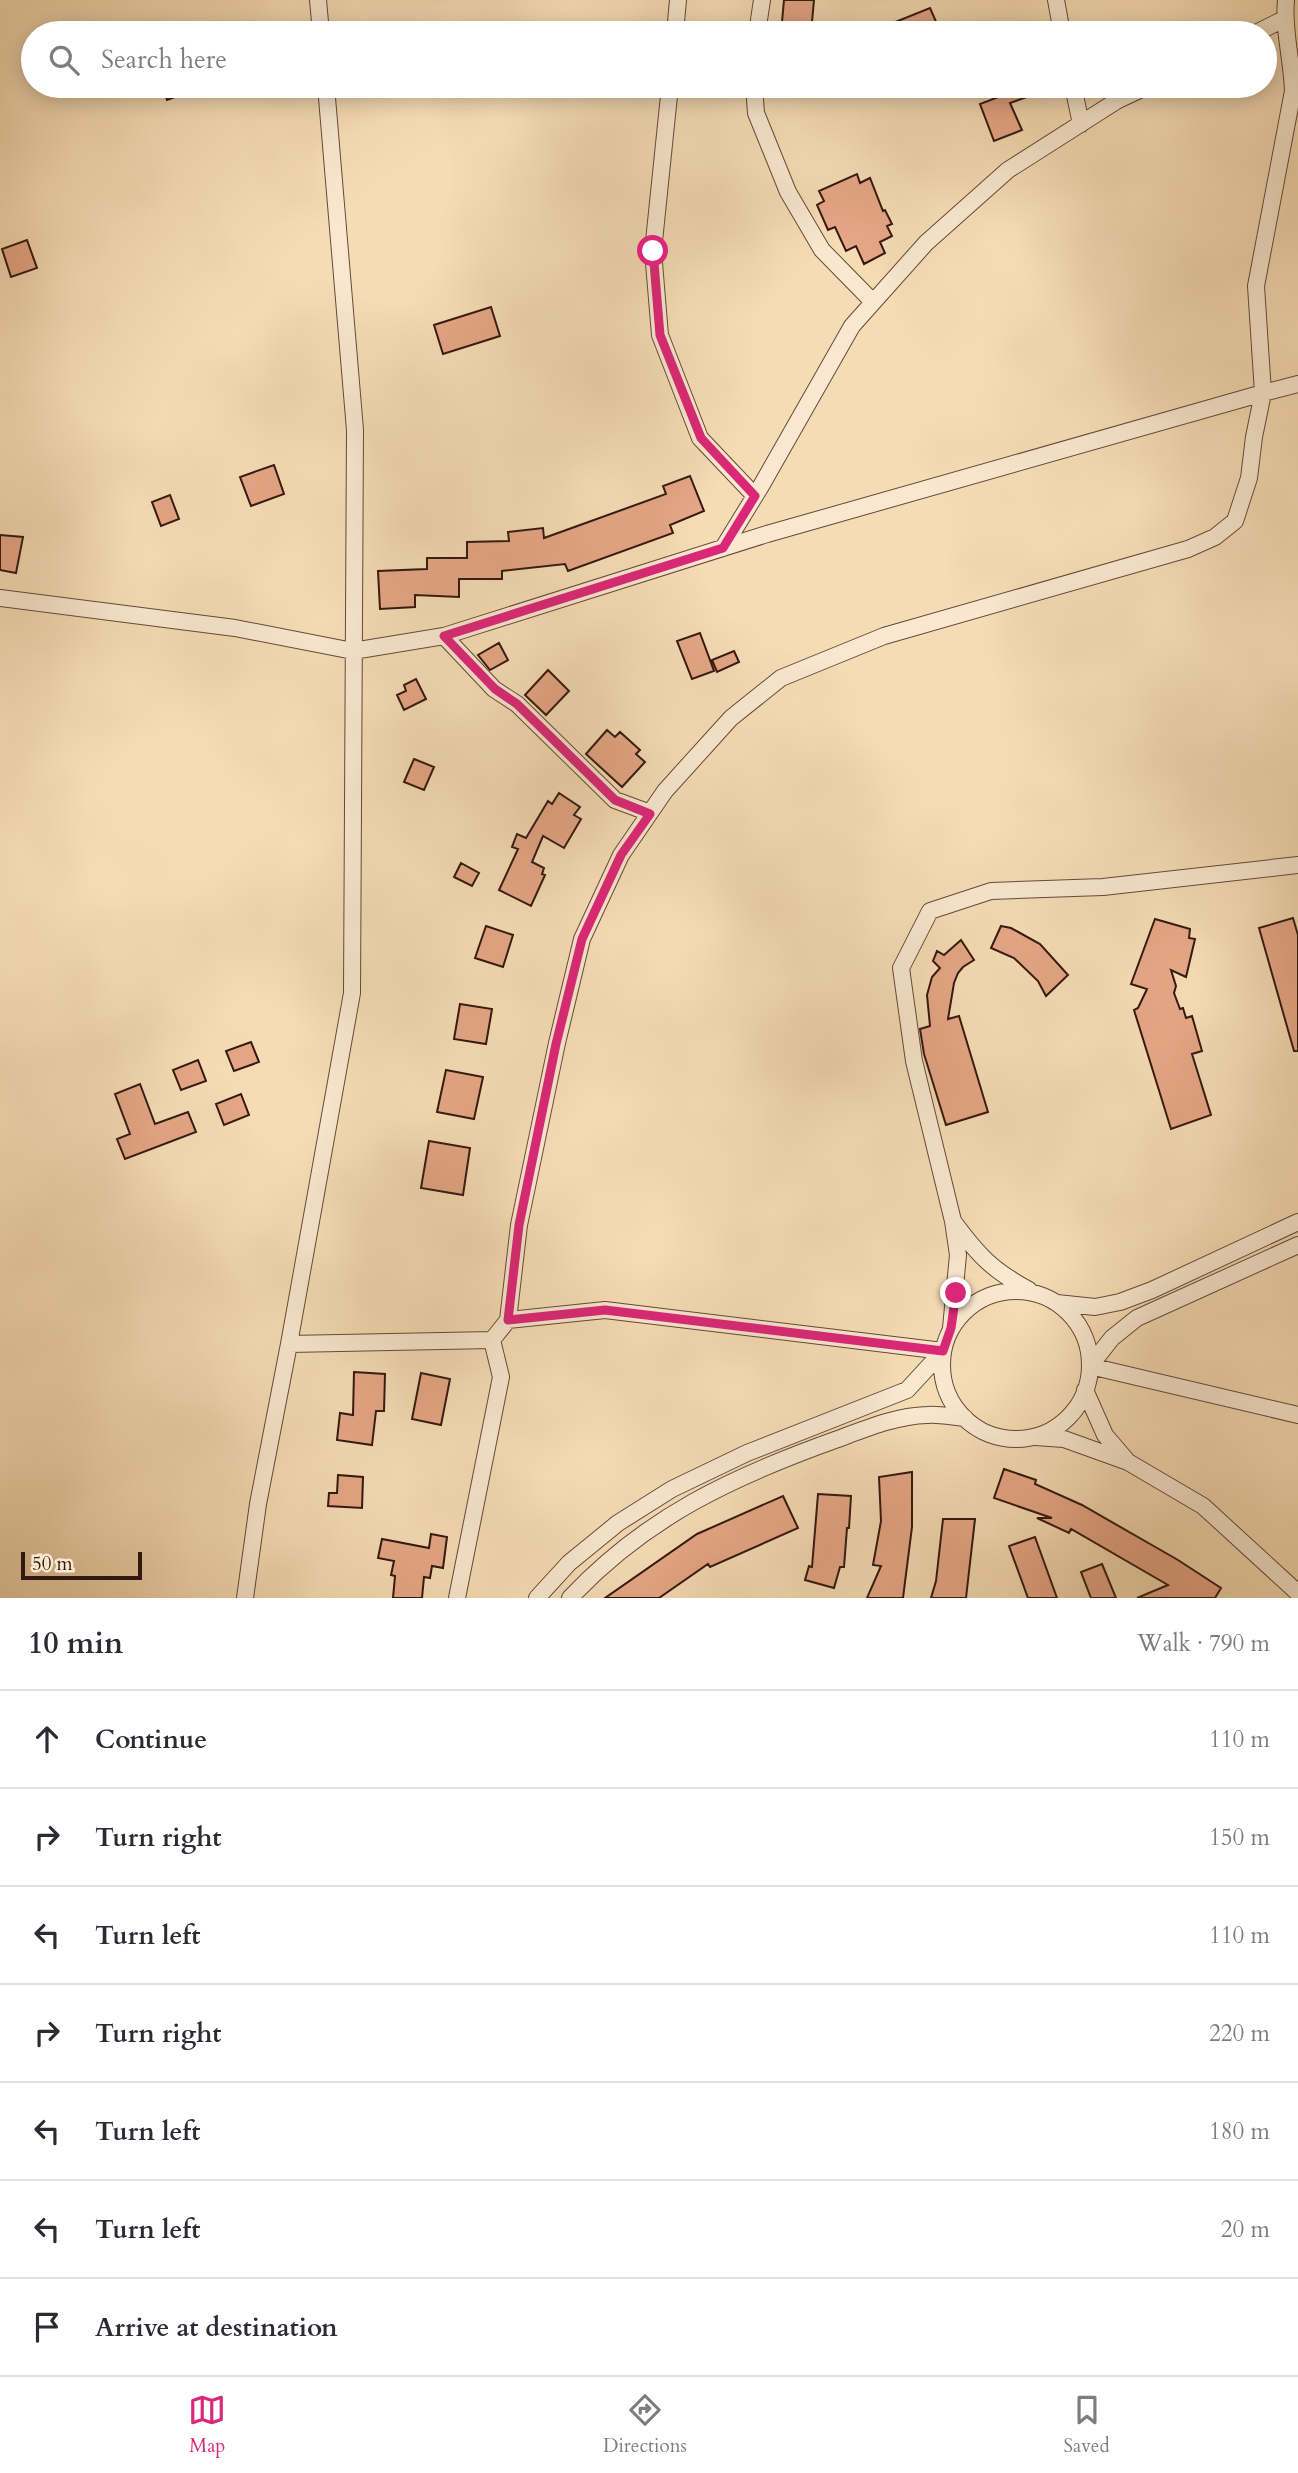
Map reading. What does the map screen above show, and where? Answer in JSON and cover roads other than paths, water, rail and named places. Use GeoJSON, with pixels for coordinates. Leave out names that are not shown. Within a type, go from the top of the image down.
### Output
{"type":"FeatureCollection","features":[{"type":"Feature","properties":{"kind":"street"},"geometry":{"type":"LineString","coordinates":[[318,0],[320,21]]}},
{"type":"Feature","properties":{"kind":"street"},"geometry":{"type":"LineString","coordinates":[[676,21],[678,0]]}},
{"type":"Feature","properties":{"kind":"street"},"geometry":{"type":"LineString","coordinates":[[759,21],[762,0]]}},
{"type":"Feature","properties":{"kind":"street"},"geometry":{"type":"LineString","coordinates":[[1056,0],[1060,21]]}},
{"type":"Feature","properties":{"kind":"street"},"geometry":{"type":"LineString","coordinates":[[492,1340],[508,1320],[519,1225],[556,1044],[582,939],[621,855],[665,791],[731,718],[781,678],[884,636],[1188,549],[1215,537],[1235,522],[1249,478],[1263,393],[1256,286],[1293,91],[1292,61],[1284,19],[1286,0]]}},
{"type":"Feature","properties":{"kind":"street"},"geometry":{"type":"LineString","coordinates":[[1277,22],[1284,19]]}},
{"type":"Feature","properties":{"kind":"street"},"geometry":{"type":"LineString","coordinates":[[245,1598],[258,1504],[352,993],[355,430],[327,98]]}},
{"type":"Feature","properties":{"kind":"street"},"geometry":{"type":"LineString","coordinates":[[669,98],[653,251],[660,335],[701,438],[755,496]]}},
{"type":"Feature","properties":{"kind":"street"},"geometry":{"type":"LineString","coordinates":[[755,98],[761,131],[788,192],[822,250],[873,302]]}},
{"type":"Feature","properties":{"kind":"street"},"geometry":{"type":"LineString","coordinates":[[1076,98],[1081,124]]}},
{"type":"Feature","properties":{"kind":"street"},"geometry":{"type":"LineString","coordinates":[[723,548],[852,326],[873,302],[926,243],[1008,170],[1122,98]]}},
{"type":"Feature","properties":{"kind":"street"},"geometry":{"type":"LineString","coordinates":[[0,598],[235,628],[353,651],[444,636],[723,548],[991,469],[1298,384]]}},
{"type":"Feature","properties":{"kind":"street"},"geometry":{"type":"LineString","coordinates":[[444,636],[495,689],[517,704],[615,800],[650,814]]}},
{"type":"Feature","properties":{"kind":"street"},"geometry":{"type":"LineString","coordinates":[[1298,865],[1103,887],[991,891],[930,911],[901,968],[914,1061],[953,1221],[958,1255],[951,1328],[943,1351],[942,1376],[950,1399],[965,1418],[985,1432],[1008,1439],[1064,1439],[1128,1462],[1203,1506],[1298,1594]]}},
{"type":"Feature","properties":{"kind":"street"},"geometry":{"type":"LineString","coordinates":[[953,1221],[975,1252],[1001,1274],[1057,1303],[1095,1307],[1152,1290],[1298,1222]]}},
{"type":"Feature","properties":{"kind":"street"},"geometry":{"type":"LineString","coordinates":[[1090,1366],[1112,1338],[1137,1318],[1298,1245]]}},
{"type":"Feature","properties":{"kind":"street"},"geometry":{"type":"LineString","coordinates":[[951,1328],[966,1309],[987,1296],[1010,1290],[1035,1293]]}},
{"type":"Feature","properties":{"kind":"street"},"geometry":{"type":"LineString","coordinates":[[1033,1437],[1055,1427],[1073,1411],[1085,1390],[1090,1366],[1086,1342],[1074,1320],[1057,1303]]}},
{"type":"Feature","properties":{"kind":"street"},"geometry":{"type":"LineString","coordinates":[[508,1320],[605,1310],[943,1351]]}},
{"type":"Feature","properties":{"kind":"street"},"geometry":{"type":"LineString","coordinates":[[289,1344],[492,1340]]}},
{"type":"Feature","properties":{"kind":"street"},"geometry":{"type":"LineString","coordinates":[[457,1598],[501,1377],[492,1340]]}},
{"type":"Feature","properties":{"kind":"street"},"geometry":{"type":"LineString","coordinates":[[537,1598],[579,1555],[618,1523],[672,1489],[747,1453],[907,1390],[943,1351]]}},
{"type":"Feature","properties":{"kind":"street"},"geometry":{"type":"LineString","coordinates":[[1090,1366],[1298,1415]]}},
{"type":"Feature","properties":{"kind":"street"},"geometry":{"type":"LineString","coordinates":[[1085,1390],[1105,1436],[1128,1462]]}},
{"type":"Feature","properties":{"kind":"street"},"geometry":{"type":"LineString","coordinates":[[570,1598],[634,1539],[696,1499],[786,1458],[892,1420],[929,1414],[965,1418]]}}]}
